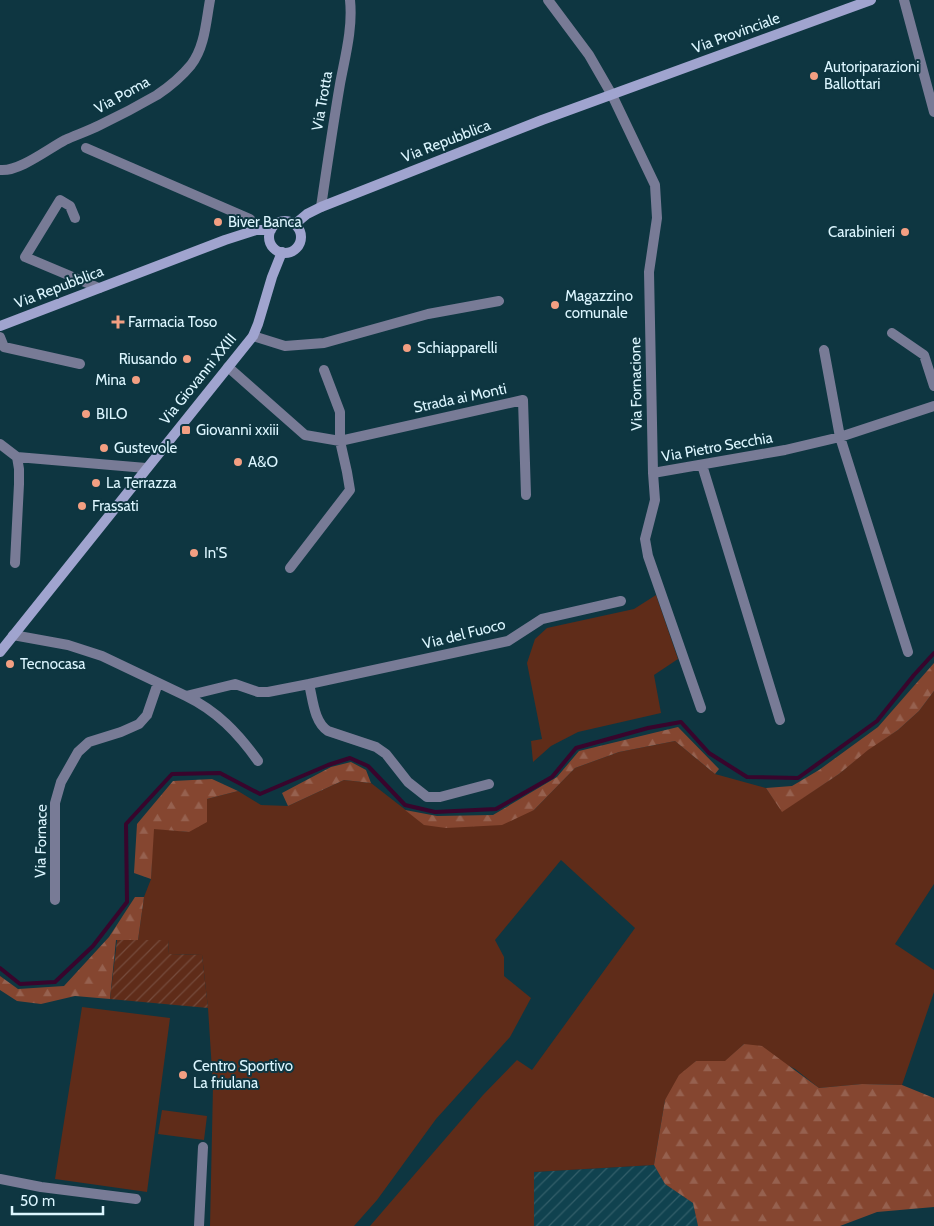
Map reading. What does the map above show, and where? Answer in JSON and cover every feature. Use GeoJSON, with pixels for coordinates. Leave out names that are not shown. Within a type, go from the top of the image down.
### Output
{"type":"FeatureCollection","features":[{"type":"Feature","properties":{"kind":"main road","name":"Via Provinciale"},"geometry":{"type":"LineString","coordinates":[[612,95],[871,0]]}},
{"type":"Feature","properties":{"kind":"main road","name":"Via Repubblica"},"geometry":{"type":"LineString","coordinates":[[295,224],[320,206],[542,120],[612,95]]}},
{"type":"Feature","properties":{"kind":"main road"},"geometry":{"type":"LineString","coordinates":[[281,221],[295,224],[301,233],[300,243],[292,251],[282,252],[274,248],[269,239],[270,230],[273,226],[281,221]]}},
{"type":"Feature","properties":{"kind":"main road","name":"Via Repubblica"},"geometry":{"type":"LineString","coordinates":[[0,326],[224,240],[256,230],[270,230]]}},
{"type":"Feature","properties":{"kind":"main road","name":"Via Giovanni XXIII"},"geometry":{"type":"LineString","coordinates":[[0,652],[253,336],[282,252]]}},
{"type":"Feature","properties":{"kind":"street","name":"Via Poma"},"geometry":{"type":"LineString","coordinates":[[0,170],[18,166],[66,140],[98,126],[158,94],[180,77],[192,64],[202,44],[210,0]]}},
{"type":"Feature","properties":{"kind":"street","name":"Via Trotta"},"geometry":{"type":"LineString","coordinates":[[320,206],[340,83],[347,53],[351,9],[350,0]]}},
{"type":"Feature","properties":{"kind":"street","name":"Via Fornacione"},"geometry":{"type":"LineString","coordinates":[[548,0],[585,48],[612,95],[655,186],[657,218],[649,272],[653,473]]}},
{"type":"Feature","properties":{"kind":"street"},"geometry":{"type":"LineString","coordinates":[[904,0],[932,98],[934,112]]}},
{"type":"Feature","properties":{"kind":"street"},"geometry":{"type":"LineString","coordinates":[[86,148],[250,219],[256,230]]}},
{"type":"Feature","properties":{"kind":"street"},"geometry":{"type":"LineString","coordinates":[[75,218],[70,206],[60,200],[25,257],[99,288]]}},
{"type":"Feature","properties":{"kind":"street"},"geometry":{"type":"LineString","coordinates":[[253,336],[285,346],[324,343],[428,314],[499,301]]}},
{"type":"Feature","properties":{"kind":"street"},"geometry":{"type":"LineString","coordinates":[[892,333],[924,355],[934,386]]}},
{"type":"Feature","properties":{"kind":"street"},"geometry":{"type":"LineString","coordinates":[[0,337],[4,347],[80,364]]}},
{"type":"Feature","properties":{"kind":"street"},"geometry":{"type":"LineString","coordinates":[[824,350],[840,437],[908,652]]}},
{"type":"Feature","properties":{"kind":"street","name":"Strada ai Monti"},"geometry":{"type":"LineString","coordinates":[[228,367],[305,435],[340,441],[523,400],[526,495]]}},
{"type":"Feature","properties":{"kind":"street"},"geometry":{"type":"LineString","coordinates":[[290,568],[350,490],[348,472],[340,441],[340,412],[324,370]]}},
{"type":"Feature","properties":{"kind":"street","name":"Via Pietro Secchia"},"geometry":{"type":"LineString","coordinates":[[701,708],[648,556],[645,539],[655,500],[653,473],[785,450],[840,437],[934,406]]}},
{"type":"Feature","properties":{"kind":"street"},"geometry":{"type":"LineString","coordinates":[[0,444],[17,457],[146,468]]}},
{"type":"Feature","properties":{"kind":"street"},"geometry":{"type":"LineString","coordinates":[[15,564],[19,484],[17,457]]}},
{"type":"Feature","properties":{"kind":"street"},"geometry":{"type":"LineString","coordinates":[[702,465],[780,720]]}},
{"type":"Feature","properties":{"kind":"street","name":"Via del Fuoco"},"geometry":{"type":"LineString","coordinates":[[310,684],[508,641],[542,619],[621,602]]}},
{"type":"Feature","properties":{"kind":"street"},"geometry":{"type":"LineString","coordinates":[[13,635],[68,644],[102,656],[186,696],[224,720],[241,738],[258,761]]}},
{"type":"Feature","properties":{"kind":"street","name":"Via Fornace"},"geometry":{"type":"LineString","coordinates":[[55,900],[54,803],[61,782],[78,752],[89,742],[139,724],[147,715],[158,683]]}},
{"type":"Feature","properties":{"kind":"street"},"geometry":{"type":"LineString","coordinates":[[186,696],[235,684],[258,692],[268,692],[310,684],[318,719],[322,727],[328,731],[376,747],[386,754],[408,782],[427,797],[440,798],[489,784]]}},
{"type":"Feature","properties":{"kind":"street"},"geometry":{"type":"LineString","coordinates":[[199,1226],[203,1147]]}},
{"type":"Feature","properties":{"kind":"street"},"geometry":{"type":"LineString","coordinates":[[0,1179],[41,1187],[136,1198]]}},
{"type":"Feature","properties":{"kind":"shaded area"},"geometry":{"type":"Polygon","coordinates":[[[656,595],[678,659],[654,675],[661,713],[578,732],[551,746],[533,762],[531,741],[542,739],[527,663],[535,639],[547,628],[634,609],[656,595]]]}},
{"type":"Feature","properties":{"kind":"shaded area"},"geometry":{"type":"Polygon","coordinates":[[[934,691],[934,884],[895,944],[934,970],[934,992],[902,1085],[862,1084],[819,1088],[795,1069],[744,1044],[725,1062],[696,1061],[665,1100],[654,1165],[534,1172],[534,1226],[370,1226],[483,1095],[517,1060],[532,1070],[635,928],[561,860],[495,940],[504,957],[504,976],[531,998],[510,1037],[436,1119],[377,1200],[354,1226],[210,1226],[213,1086],[208,1008],[202,955],[169,954],[168,940],[138,940],[144,897],[151,879],[153,828],[189,832],[207,799],[238,791],[261,805],[288,806],[344,780],[371,783],[425,825],[534,810],[575,768],[619,752],[675,741],[715,774],[766,788],[782,811],[839,774],[868,749],[898,730],[919,711],[934,691]]]}},
{"type":"Feature","properties":{"kind":"shaded area"},"geometry":{"type":"Polygon","coordinates":[[[117,940],[168,940],[169,954],[202,955],[208,1008],[110,999],[117,940]]]}},
{"type":"Feature","properties":{"kind":"shaded area"},"geometry":{"type":"Polygon","coordinates":[[[82,1007],[170,1018],[147,1192],[55,1179],[82,1007]]]}},
{"type":"Feature","properties":{"kind":"shaded area"},"geometry":{"type":"Polygon","coordinates":[[[162,1110],[207,1116],[204,1140],[158,1134],[162,1110]]]}},
{"type":"Feature","properties":{"kind":"shaded area"},"geometry":{"type":"Polygon","coordinates":[[[654,1165],[665,1184],[693,1203],[698,1226],[534,1226],[534,1172],[654,1165]]]}},
{"type":"Feature","properties":{"kind":"green space"},"geometry":{"type":"Polygon","coordinates":[[[934,663],[934,691],[919,711],[898,730],[868,750],[839,774],[782,812],[766,788],[792,786],[819,770],[878,727],[934,663]]]}},
{"type":"Feature","properties":{"kind":"green space"},"geometry":{"type":"Polygon","coordinates":[[[678,727],[719,769],[715,774],[675,741],[619,752],[575,768],[534,810],[502,825],[446,828],[424,825],[405,810],[437,816],[493,815],[557,777],[579,751],[678,727]]]}},
{"type":"Feature","properties":{"kind":"green space"},"geometry":{"type":"Polygon","coordinates":[[[351,762],[366,770],[371,783],[344,780],[288,806],[282,793],[331,767],[351,762]]]}},
{"type":"Feature","properties":{"kind":"green space"},"geometry":{"type":"Polygon","coordinates":[[[212,779],[238,791],[207,799],[207,822],[189,832],[154,829],[151,879],[134,873],[137,824],[173,781],[212,779]]]}},
{"type":"Feature","properties":{"kind":"green space"},"geometry":{"type":"Polygon","coordinates":[[[135,897],[144,897],[138,940],[116,940],[110,999],[75,996],[41,1004],[17,1001],[0,990],[0,976],[18,989],[64,986],[109,937],[135,897]]]}},
{"type":"Feature","properties":{"kind":"green space"},"geometry":{"type":"Polygon","coordinates":[[[744,1044],[762,1046],[819,1088],[862,1084],[902,1085],[934,1098],[934,1207],[877,1212],[840,1226],[698,1226],[693,1203],[665,1184],[654,1165],[665,1100],[679,1075],[696,1061],[725,1061],[744,1044]]]}},
{"type":"Feature","properties":{"kind":"waterway"},"geometry":{"type":"LineString","coordinates":[[0,968],[20,984],[55,982],[93,946],[127,902],[126,824],[172,774],[220,773],[260,794],[328,765],[350,758],[368,766],[405,805],[435,812],[496,809],[552,777],[576,748],[648,728],[681,722],[709,753],[747,777],[798,778],[877,721],[934,653]]}},
{"type":"Feature","properties":{"kind":"place","name":"Autoriparazioni Ballottari"},"geometry":{"type":"Point","coordinates":[814,76]}},
{"type":"Feature","properties":{"kind":"place","name":"Biver Banca"},"geometry":{"type":"Point","coordinates":[218,222]}},
{"type":"Feature","properties":{"kind":"place","name":"Carabinieri"},"geometry":{"type":"Point","coordinates":[905,232]}},
{"type":"Feature","properties":{"kind":"place","name":"Magazzino comunale"},"geometry":{"type":"Point","coordinates":[555,305]}},
{"type":"Feature","properties":{"kind":"place","name":"Farmacia Toso"},"geometry":{"type":"Point","coordinates":[118,322]}},
{"type":"Feature","properties":{"kind":"place","name":"Schiapparelli"},"geometry":{"type":"Point","coordinates":[407,348]}},
{"type":"Feature","properties":{"kind":"place","name":"Riusando"},"geometry":{"type":"Point","coordinates":[187,359]}},
{"type":"Feature","properties":{"kind":"place","name":"Mina"},"geometry":{"type":"Point","coordinates":[136,380]}},
{"type":"Feature","properties":{"kind":"place","name":"BILO"},"geometry":{"type":"Point","coordinates":[86,414]}},
{"type":"Feature","properties":{"kind":"place","name":"Giovanni xxiii"},"geometry":{"type":"Point","coordinates":[186,430]}},
{"type":"Feature","properties":{"kind":"place","name":"Gustevole"},"geometry":{"type":"Point","coordinates":[104,448]}},
{"type":"Feature","properties":{"kind":"place","name":"A&O"},"geometry":{"type":"Point","coordinates":[238,462]}},
{"type":"Feature","properties":{"kind":"place","name":"La Terrazza"},"geometry":{"type":"Point","coordinates":[96,483]}},
{"type":"Feature","properties":{"kind":"place","name":"Frassati"},"geometry":{"type":"Point","coordinates":[82,506]}},
{"type":"Feature","properties":{"kind":"place","name":"In'S"},"geometry":{"type":"Point","coordinates":[194,553]}},
{"type":"Feature","properties":{"kind":"place","name":"Tecnocasa"},"geometry":{"type":"Point","coordinates":[10,664]}},
{"type":"Feature","properties":{"kind":"place","name":"Centro Sportivo La friulana"},"geometry":{"type":"Point","coordinates":[183,1075]}}]}
